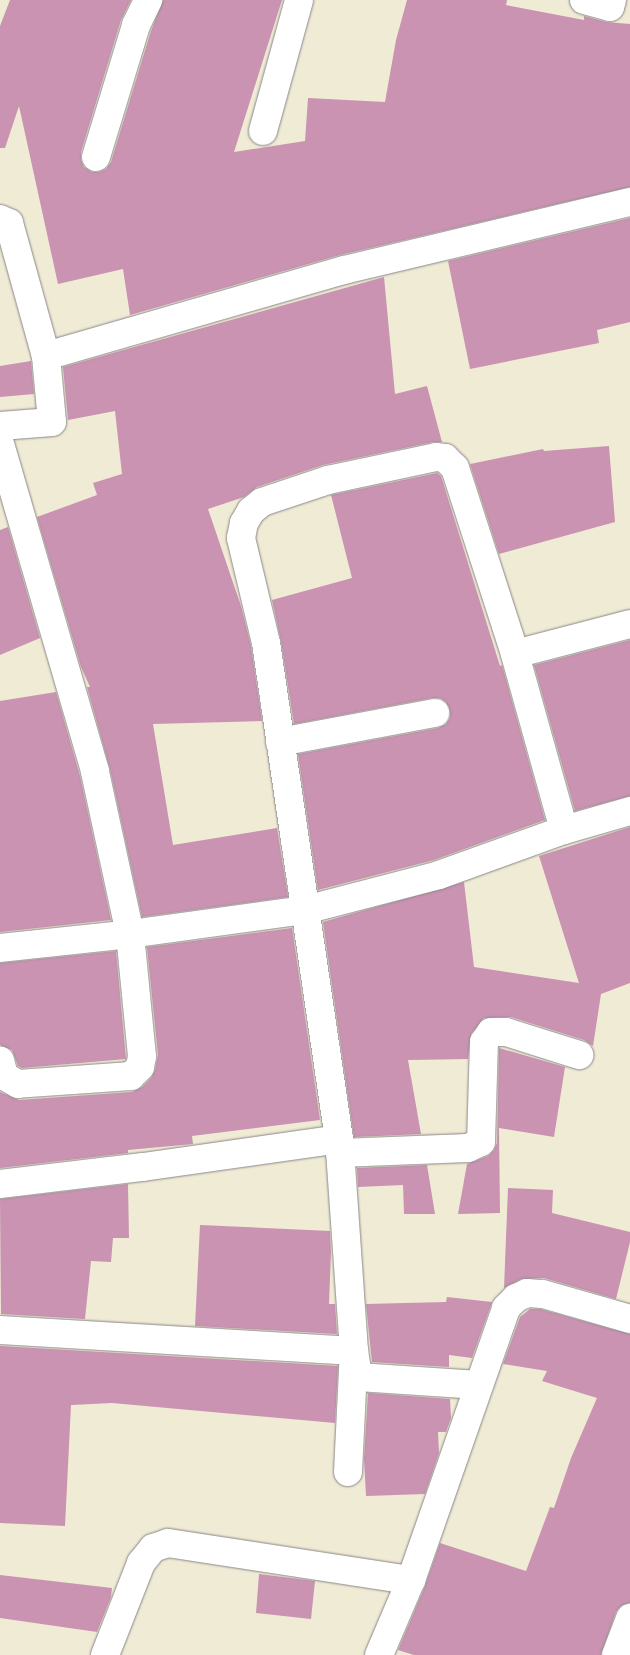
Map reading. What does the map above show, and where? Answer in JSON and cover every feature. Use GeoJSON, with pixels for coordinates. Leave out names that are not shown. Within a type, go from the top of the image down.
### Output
{"type":"FeatureCollection","features":[{"type":"Feature","properties":{"kind":"street"},"geometry":{"type":"LineString","coordinates":[[96,157],[136,25],[148,0]]}},
{"type":"Feature","properties":{"kind":"street"},"geometry":{"type":"LineString","coordinates":[[263,131],[299,0]]}},
{"type":"Feature","properties":{"kind":"street"},"geometry":{"type":"LineString","coordinates":[[584,0],[610,7],[612,0]]}},
{"type":"Feature","properties":{"kind":"street"},"geometry":{"type":"LineString","coordinates":[[46,356],[344,270],[630,202]]}},
{"type":"Feature","properties":{"kind":"street"},"geometry":{"type":"LineString","coordinates":[[0,220],[9,222],[46,356],[52,422],[0,426]]}},
{"type":"Feature","properties":{"kind":"street"},"geometry":{"type":"LineString","coordinates":[[0,444],[95,772],[130,934],[142,1056],[140,1067],[131,1076],[18,1084],[4,1076],[0,1060]]}},
{"type":"Feature","properties":{"kind":"street"},"geometry":{"type":"LineString","coordinates":[[479,1385],[358,1377],[354,1351],[340,1146],[266,643],[241,538],[244,523],[251,511],[262,502],[328,480],[436,457],[445,458],[454,468],[515,654],[564,830]]}},
{"type":"Feature","properties":{"kind":"street"},"geometry":{"type":"LineString","coordinates":[[515,654],[630,624]]}},
{"type":"Feature","properties":{"kind":"street"},"geometry":{"type":"LineString","coordinates":[[280,742],[435,713]]}},
{"type":"Feature","properties":{"kind":"street"},"geometry":{"type":"LineString","coordinates":[[0,948],[130,934],[306,910],[439,875],[564,830],[630,811]]}},
{"type":"Feature","properties":{"kind":"street"},"geometry":{"type":"LineString","coordinates":[[0,1184],[340,1146],[468,1148],[481,1142],[484,1042],[491,1032],[506,1032],[579,1055]]}},
{"type":"Feature","properties":{"kind":"street"},"geometry":{"type":"LineString","coordinates":[[379,1655],[411,1580],[506,1308],[516,1298],[528,1293],[543,1294],[630,1319]]}},
{"type":"Feature","properties":{"kind":"street"},"geometry":{"type":"LineString","coordinates":[[0,1330],[354,1351]]}},
{"type":"Feature","properties":{"kind":"street"},"geometry":{"type":"LineString","coordinates":[[348,1472],[354,1351]]}},
{"type":"Feature","properties":{"kind":"street"},"geometry":{"type":"LineString","coordinates":[[105,1655],[141,1563],[152,1548],[168,1543],[411,1580]]}},
{"type":"Feature","properties":{"kind":"street"},"geometry":{"type":"LineString","coordinates":[[616,1655],[630,1618]]}},
{"type":"Feature","properties":{"kind":"building"},"geometry":{"type":"Polygon","coordinates":[[[10,0],[131,0],[121,20],[81,152],[81,160],[84,167],[92,172],[106,169],[111,162],[151,31],[163,0],[282,0],[234,152],[305,141],[308,98],[385,102],[396,40],[407,0],[507,0],[506,5],[584,20],[584,16],[606,22],[630,24],[630,187],[340,255],[130,315],[123,269],[58,284],[19,106],[5,148],[0,148],[0,26],[10,0]]]}},
{"type":"Feature","properties":{"kind":"building"},"geometry":{"type":"Polygon","coordinates":[[[630,218],[630,322],[597,330],[599,343],[470,369],[448,261],[630,218]]]}},
{"type":"Feature","properties":{"kind":"building"},"geometry":{"type":"Polygon","coordinates":[[[384,277],[395,394],[427,386],[442,442],[433,442],[323,465],[257,487],[244,497],[208,509],[241,606],[251,646],[262,721],[153,724],[173,845],[277,828],[288,897],[142,917],[110,769],[87,687],[90,687],[81,667],[37,517],[97,495],[93,483],[122,474],[115,411],[68,420],[63,367],[384,277]]]}},
{"type":"Feature","properties":{"kind":"building"},"geometry":{"type":"Polygon","coordinates":[[[31,361],[34,394],[0,397],[0,366],[31,361]]]}},
{"type":"Feature","properties":{"kind":"building"},"geometry":{"type":"Polygon","coordinates":[[[609,446],[615,522],[499,554],[470,464],[543,449],[544,451],[609,446]]]}},
{"type":"Feature","properties":{"kind":"building"},"geometry":{"type":"Polygon","coordinates":[[[437,473],[441,476],[500,666],[502,665],[545,820],[434,860],[318,890],[298,754],[438,728],[446,724],[450,718],[450,711],[446,702],[440,698],[432,698],[294,724],[281,641],[272,600],[352,578],[331,495],[437,473]]]}},
{"type":"Feature","properties":{"kind":"building"},"geometry":{"type":"Polygon","coordinates":[[[8,527],[40,638],[0,655],[0,530],[8,527]]]}},
{"type":"Feature","properties":{"kind":"building"},"geometry":{"type":"Polygon","coordinates":[[[630,640],[630,796],[575,811],[534,665],[630,640]]]}},
{"type":"Feature","properties":{"kind":"building"},"geometry":{"type":"Polygon","coordinates":[[[56,692],[80,776],[111,920],[0,932],[0,701],[56,692]]]}},
{"type":"Feature","properties":{"kind":"building"},"geometry":{"type":"Polygon","coordinates":[[[630,827],[630,983],[601,994],[593,1046],[584,1040],[511,1017],[484,1018],[471,1034],[468,1059],[408,1060],[421,1134],[354,1137],[323,922],[464,882],[474,967],[579,983],[539,856],[630,827]]]}},
{"type":"Feature","properties":{"kind":"building"},"geometry":{"type":"Polygon","coordinates":[[[292,928],[320,1120],[192,1136],[193,1144],[128,1150],[128,1153],[0,1168],[0,1092],[19,1100],[132,1092],[142,1087],[151,1078],[158,1055],[147,947],[292,928]]]}},
{"type":"Feature","properties":{"kind":"building"},"geometry":{"type":"Polygon","coordinates":[[[116,951],[126,1059],[22,1068],[18,1066],[12,1050],[0,1045],[0,963],[116,951]]]}},
{"type":"Feature","properties":{"kind":"building"},"geometry":{"type":"Polygon","coordinates":[[[499,1048],[565,1067],[554,1137],[499,1128],[500,1213],[458,1214],[467,1164],[488,1156],[494,1150],[497,1143],[499,1048]]]}},
{"type":"Feature","properties":{"kind":"building"},"geometry":{"type":"Polygon","coordinates":[[[427,1165],[435,1214],[404,1214],[403,1185],[358,1187],[357,1168],[427,1165]]]}},
{"type":"Feature","properties":{"kind":"building"},"geometry":{"type":"Polygon","coordinates":[[[128,1184],[129,1238],[113,1238],[111,1262],[91,1261],[85,1319],[1,1314],[0,1199],[128,1184]]]}},
{"type":"Feature","properties":{"kind":"building"},"geometry":{"type":"Polygon","coordinates":[[[508,1188],[553,1190],[552,1213],[630,1232],[630,1242],[616,1299],[544,1278],[521,1279],[504,1288],[508,1188]]]}},
{"type":"Feature","properties":{"kind":"building"},"geometry":{"type":"Polygon","coordinates":[[[200,1225],[330,1231],[329,1304],[335,1304],[337,1334],[195,1326],[200,1225]]]}},
{"type":"Feature","properties":{"kind":"building"},"geometry":{"type":"Polygon","coordinates":[[[447,1297],[492,1302],[472,1358],[449,1355],[449,1367],[372,1362],[366,1304],[446,1302],[447,1297]]]}},
{"type":"Feature","properties":{"kind":"building"},"geometry":{"type":"Polygon","coordinates":[[[530,1309],[540,1309],[630,1334],[630,1603],[621,1606],[616,1612],[601,1655],[414,1655],[398,1650],[425,1586],[440,1543],[526,1571],[550,1507],[554,1508],[571,1458],[597,1398],[542,1381],[547,1371],[503,1364],[520,1317],[530,1309]]]}},
{"type":"Feature","properties":{"kind":"building"},"geometry":{"type":"Polygon","coordinates":[[[0,1346],[338,1366],[335,1423],[112,1403],[71,1405],[65,1526],[0,1523],[0,1346]]]}},
{"type":"Feature","properties":{"kind":"building"},"geometry":{"type":"Polygon","coordinates":[[[368,1393],[450,1399],[451,1418],[446,1432],[438,1432],[439,1453],[425,1494],[366,1496],[364,1459],[368,1393]]]}},
{"type":"Feature","properties":{"kind":"building"},"geometry":{"type":"Polygon","coordinates":[[[259,1574],[315,1581],[311,1619],[256,1613],[259,1574]]]}},
{"type":"Feature","properties":{"kind":"building"},"geometry":{"type":"Polygon","coordinates":[[[0,1575],[112,1588],[111,1597],[97,1632],[0,1618],[0,1575]]]}}]}
